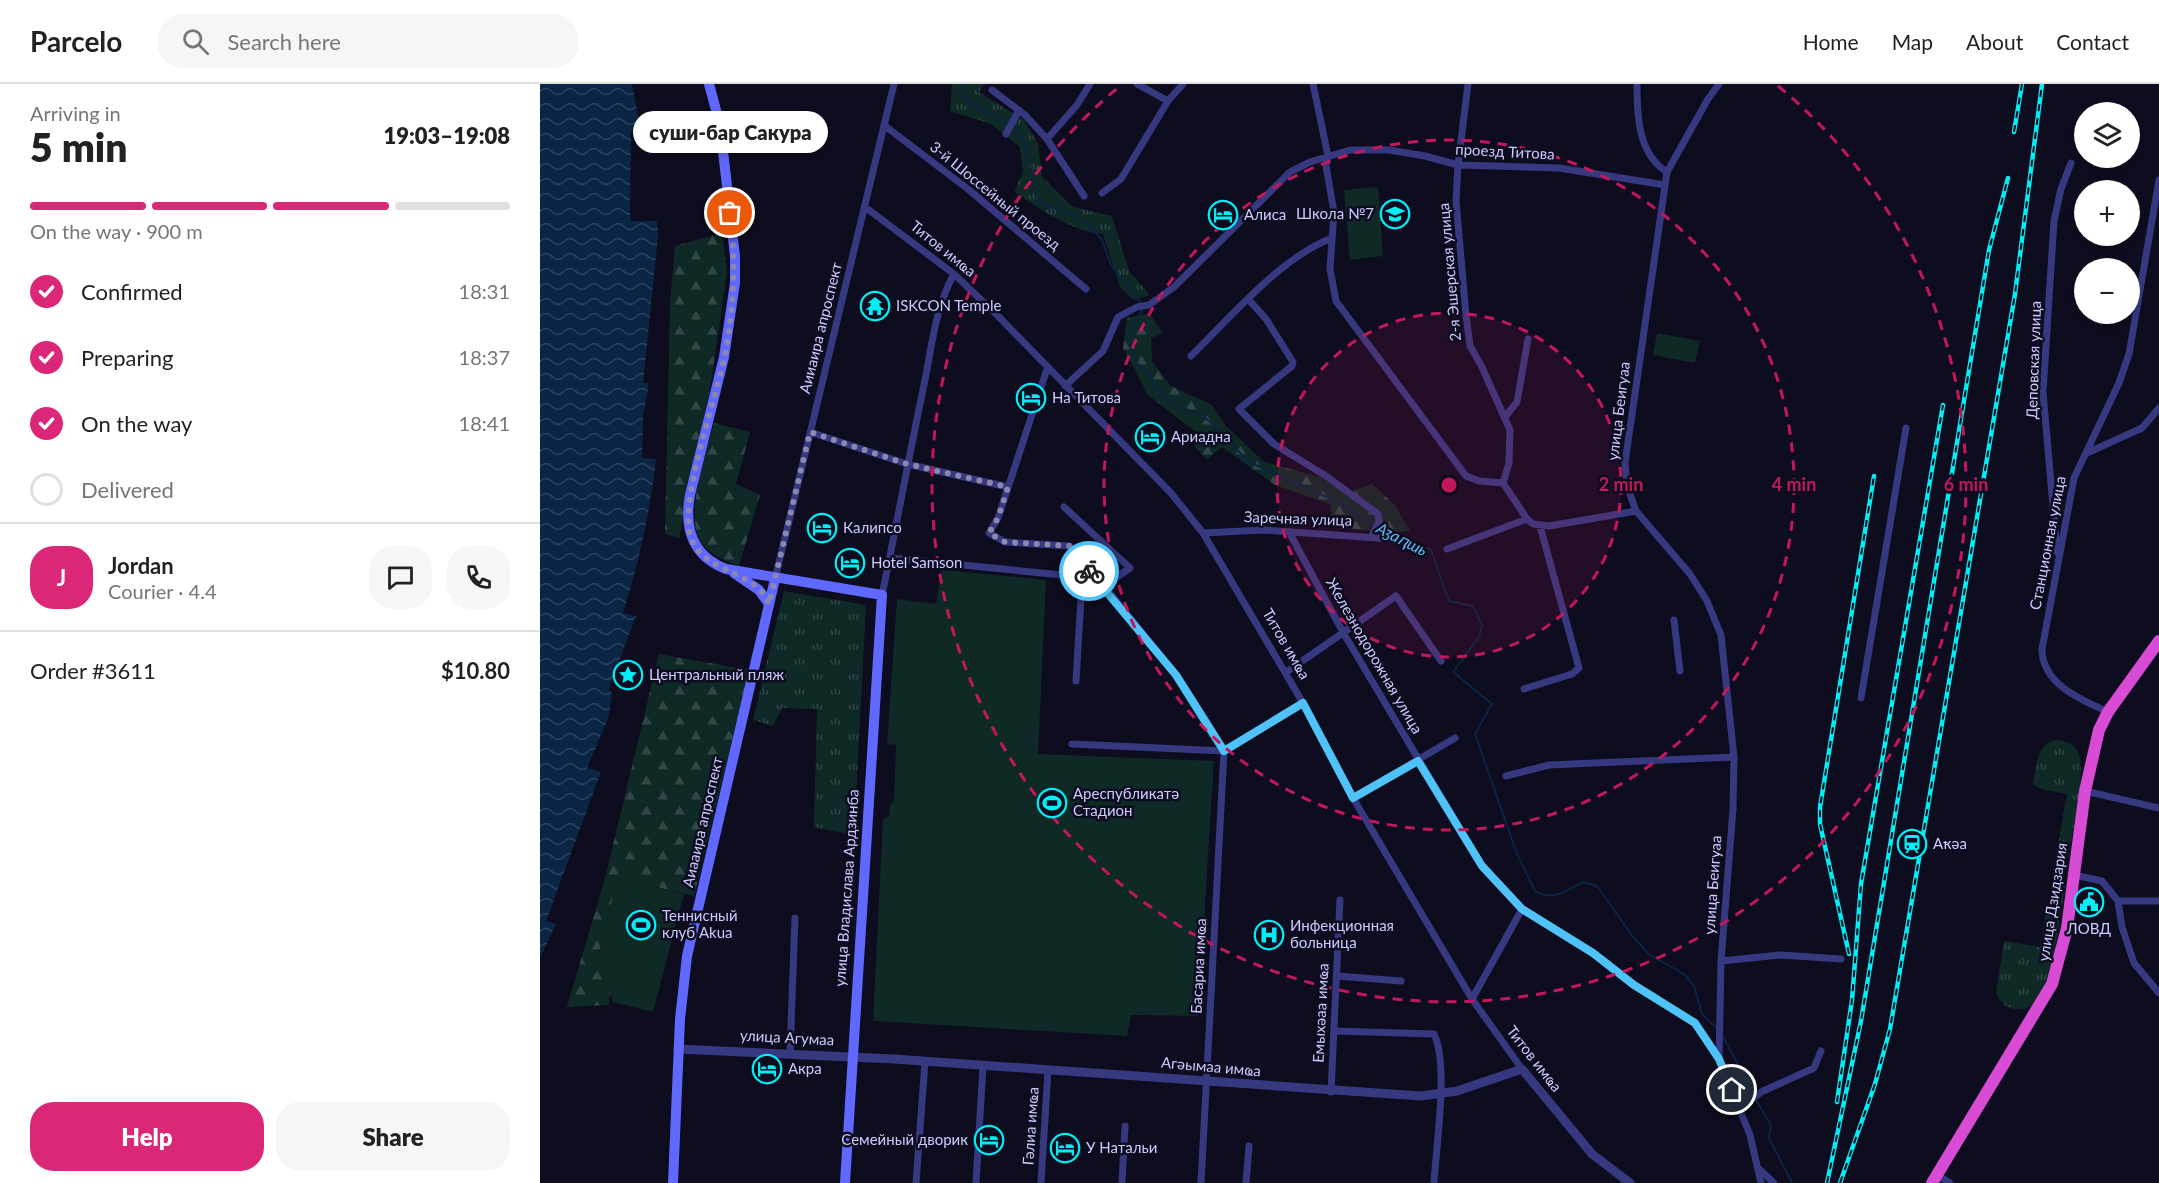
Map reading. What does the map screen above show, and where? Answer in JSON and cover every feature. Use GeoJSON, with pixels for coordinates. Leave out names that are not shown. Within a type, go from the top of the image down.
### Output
{"type":"FeatureCollection","features":[{"type":"Feature","properties":{"kind":"highway","name":"улица Дзидзария"},"geometry":{"type":"LineString","coordinates":[[1934,1179],[2052,984],[2067,928],[2085,791],[2099,730],[2108,712],[2159,641]]}},
{"type":"Feature","properties":{"kind":"main road"},"geometry":{"type":"LineString","coordinates":[[710,84],[720,125],[734,246],[735,283],[724,357],[690,495],[688,518],[691,539],[708,560],[759,590],[769,604]]}},
{"type":"Feature","properties":{"kind":"main road"},"geometry":{"type":"LineString","coordinates":[[726,569],[775,579],[882,595]]}},
{"type":"Feature","properties":{"kind":"main road","name":"Аиааира апроспект"},"geometry":{"type":"LineString","coordinates":[[673,1183],[678,1049],[687,956],[775,579]]}},
{"type":"Feature","properties":{"kind":"main road","name":"улица Владислава Ардзинба"},"geometry":{"type":"LineString","coordinates":[[845,1183],[851,1057],[882,595]]}},
{"type":"Feature","properties":{"kind":"street","name":"Аииаира апроспект"},"geometry":{"type":"LineString","coordinates":[[775,579],[894,84]]}},
{"type":"Feature","properties":{"kind":"street"},"geometry":{"type":"LineString","coordinates":[[1047,139],[1077,105],[1090,84]]}},
{"type":"Feature","properties":{"kind":"street"},"geometry":{"type":"LineString","coordinates":[[1137,84],[1168,101]]}},
{"type":"Feature","properties":{"kind":"street"},"geometry":{"type":"LineString","coordinates":[[1102,193],[1121,179],[1168,101],[1183,84]]}},
{"type":"Feature","properties":{"kind":"street"},"geometry":{"type":"LineString","coordinates":[[1312,84],[1328,156],[1326,166],[1334,212],[1330,269],[1336,301],[1466,476],[1479,481],[1503,483],[1527,519],[1540,526],[1636,511]]}},
{"type":"Feature","properties":{"kind":"street","name":"2-я Эшерская улица"},"geometry":{"type":"LineString","coordinates":[[1468,84],[1456,201],[1470,346],[1505,417],[1511,445],[1503,483]]}},
{"type":"Feature","properties":{"kind":"street"},"geometry":{"type":"LineString","coordinates":[[1637,84],[1637,116],[1647,152],[1654,164],[1667,172]]}},
{"type":"Feature","properties":{"kind":"street","name":"улица Беигуаа"},"geometry":{"type":"LineString","coordinates":[[1719,84],[1708,99],[1667,172],[1625,463],[1627,486],[1636,511],[1690,574],[1707,601],[1721,635],[1725,657],[1734,757],[1733,809],[1721,961],[1719,1059]]}},
{"type":"Feature","properties":{"kind":"street"},"geometry":{"type":"LineString","coordinates":[[992,90],[1019,110],[1047,139],[1084,196]]}},
{"type":"Feature","properties":{"kind":"street"},"geometry":{"type":"LineString","coordinates":[[1006,134],[1019,110]]}},
{"type":"Feature","properties":{"kind":"street","name":"3-й Шоссейный проезд"},"geometry":{"type":"LineString","coordinates":[[885,126],[968,189],[1086,289]]}},
{"type":"Feature","properties":{"kind":"street","name":"проезд Титова"},"geometry":{"type":"LineString","coordinates":[[1065,386],[1103,351],[1118,316],[1137,307],[1149,305],[1174,287],[1290,172],[1328,156],[1350,150],[1389,150],[1458,165],[1559,168],[1665,185]]}},
{"type":"Feature","properties":{"kind":"street","name":"Деповская улица"},"geometry":{"type":"LineString","coordinates":[[2057,561],[2043,392],[2054,221],[2061,189],[2071,163]]}},
{"type":"Feature","properties":{"kind":"street","name":"Станционная улица"},"geometry":{"type":"LineString","coordinates":[[2108,712],[2064,688],[2048,670],[2042,657],[2057,561],[2074,478],[2119,383],[2129,354],[2159,180]]}},
{"type":"Feature","properties":{"kind":"street","name":"Титов имҩа"},"geometry":{"type":"LineString","coordinates":[[865,207],[954,274],[998,316],[1047,369],[1171,493],[1203,533],[1303,703],[1353,798],[1490,1028],[1592,1154],[1630,1183]]}},
{"type":"Feature","properties":{"kind":"street"},"geometry":{"type":"LineString","coordinates":[[1191,356],[1287,265],[1316,244],[1332,238]]}},
{"type":"Feature","properties":{"kind":"street"},"geometry":{"type":"LineString","coordinates":[[882,595],[892,558],[907,464],[940,304],[954,274]]}},
{"type":"Feature","properties":{"kind":"street"},"geometry":{"type":"LineString","coordinates":[[1249,300],[1266,319],[1293,362],[1292,366],[1239,409],[1274,444],[1326,476],[1378,514],[1378,523],[1372,534]]}},
{"type":"Feature","properties":{"kind":"street"},"geometry":{"type":"LineString","coordinates":[[1505,417],[1517,402],[1528,339]]}},
{"type":"Feature","properties":{"kind":"street"},"geometry":{"type":"LineString","coordinates":[[1047,369],[998,518],[989,533],[1005,542],[1070,546],[1098,583],[1176,675],[1224,751]]}},
{"type":"Feature","properties":{"kind":"street"},"geometry":{"type":"LineString","coordinates":[[2087,453],[2142,428],[2159,408]]}},
{"type":"Feature","properties":{"kind":"street"},"geometry":{"type":"LineString","coordinates":[[1861,698],[1906,428]]}},
{"type":"Feature","properties":{"kind":"street"},"geometry":{"type":"LineString","coordinates":[[810,432],[907,464],[1008,487]]}},
{"type":"Feature","properties":{"kind":"street"},"geometry":{"type":"LineString","coordinates":[[1064,507],[1130,568],[1098,583],[1081,598],[1076,681]]}},
{"type":"Feature","properties":{"kind":"street"},"geometry":{"type":"LineString","coordinates":[[1447,549],[1527,519]]}},
{"type":"Feature","properties":{"kind":"street"},"geometry":{"type":"LineString","coordinates":[[1524,689],[1572,674],[1579,668],[1540,526]]}},
{"type":"Feature","properties":{"kind":"street","name":"Заречная улица"},"geometry":{"type":"LineString","coordinates":[[1203,533],[1240,530],[1372,534],[1392,539]]}},
{"type":"Feature","properties":{"kind":"street","name":"Железнодорожная улица"},"geometry":{"type":"LineString","coordinates":[[1289,532],[1344,634],[1482,866],[1522,909],[1600,958],[1634,985],[1695,1023],[1719,1059]]}},
{"type":"Feature","properties":{"kind":"street"},"geometry":{"type":"LineString","coordinates":[[892,558],[982,566],[1098,583]]}},
{"type":"Feature","properties":{"kind":"street"},"geometry":{"type":"LineString","coordinates":[[1285,673],[1396,596],[1441,661]]}},
{"type":"Feature","properties":{"kind":"street"},"geometry":{"type":"LineString","coordinates":[[1674,620],[1680,671]]}},
{"type":"Feature","properties":{"kind":"street"},"geometry":{"type":"LineString","coordinates":[[1072,744],[1224,751],[1303,703]]}},
{"type":"Feature","properties":{"kind":"street"},"geometry":{"type":"LineString","coordinates":[[1353,798],[1455,738]]}},
{"type":"Feature","properties":{"kind":"street","name":"Басариа имҩа"},"geometry":{"type":"LineString","coordinates":[[1201,1183],[1224,751]]}},
{"type":"Feature","properties":{"kind":"street"},"geometry":{"type":"LineString","coordinates":[[1506,776],[1559,764],[1734,757]]}},
{"type":"Feature","properties":{"kind":"street"},"geometry":{"type":"LineString","coordinates":[[2085,791],[2159,807]]}},
{"type":"Feature","properties":{"kind":"street"},"geometry":{"type":"LineString","coordinates":[[2074,875],[2102,881],[2118,901],[2122,927],[2134,963],[2159,993]]}},
{"type":"Feature","properties":{"kind":"street","name":"Емыхәаа имҩа"},"geometry":{"type":"LineString","coordinates":[[1331,1092],[1340,900]]}},
{"type":"Feature","properties":{"kind":"street"},"geometry":{"type":"LineString","coordinates":[[2118,901],[2159,901]]}},
{"type":"Feature","properties":{"kind":"street"},"geometry":{"type":"LineString","coordinates":[[1472,999],[1522,909]]}},
{"type":"Feature","properties":{"kind":"street"},"geometry":{"type":"LineString","coordinates":[[790,1053],[795,918]]}},
{"type":"Feature","properties":{"kind":"street"},"geometry":{"type":"LineString","coordinates":[[1721,961],[1781,956],[1841,960]]}},
{"type":"Feature","properties":{"kind":"street"},"geometry":{"type":"LineString","coordinates":[[1336,976],[1401,981]]}},
{"type":"Feature","properties":{"kind":"street"},"geometry":{"type":"LineString","coordinates":[[1334,1031],[1434,1034],[1438,1044],[1440,1095],[1434,1183]]}},
{"type":"Feature","properties":{"kind":"street","name":"улица Агумаа"},"geometry":{"type":"LineString","coordinates":[[678,1049],[894,1059]]}},
{"type":"Feature","properties":{"kind":"street"},"geometry":{"type":"LineString","coordinates":[[1743,1106],[1761,1092],[1814,1068],[1821,1051]]}},
{"type":"Feature","properties":{"kind":"street","name":"Агәымаа имҩа"},"geometry":{"type":"LineString","coordinates":[[894,1059],[1331,1092],[1440,1095],[1503,1078],[1522,1070]]}},
{"type":"Feature","properties":{"kind":"street"},"geometry":{"type":"LineString","coordinates":[[1719,1059],[1743,1106],[1761,1183]]}},
{"type":"Feature","properties":{"kind":"street"},"geometry":{"type":"LineString","coordinates":[[916,1183],[925,1062]]}},
{"type":"Feature","properties":{"kind":"street"},"geometry":{"type":"LineString","coordinates":[[976,1183],[983,1066]]}},
{"type":"Feature","properties":{"kind":"street","name":"Гәлиа имҩа"},"geometry":{"type":"LineString","coordinates":[[1041,1183],[1048,1071]]}},
{"type":"Feature","properties":{"kind":"street"},"geometry":{"type":"LineString","coordinates":[[1122,1183],[1125,1126]]}},
{"type":"Feature","properties":{"kind":"street"},"geometry":{"type":"LineString","coordinates":[[1246,1183],[1249,1146]]}},
{"type":"Feature","properties":{"kind":"street"},"geometry":{"type":"LineString","coordinates":[[1757,1167],[1774,1183]]}},
{"type":"Feature","properties":{"kind":"street"},"geometry":{"type":"LineString","coordinates":[[1934,1179],[1950,1183]]}},
{"type":"Feature","properties":{"kind":"green space"},"geometry":{"type":"Polygon","coordinates":[[[952,84],[984,84],[979,92],[1024,120],[1038,143],[1042,177],[1073,207],[1112,216],[1129,271],[1150,295],[1134,300],[1120,287],[1103,234],[1092,233],[1068,224],[1014,192],[1023,172],[1020,147],[991,124],[950,111],[952,84]]]}},
{"type":"Feature","properties":{"kind":"green space"},"geometry":{"type":"Polygon","coordinates":[[[1378,187],[1383,256],[1350,260],[1344,190],[1378,187]]]}},
{"type":"Feature","properties":{"kind":"green space"},"geometry":{"type":"Polygon","coordinates":[[[722,233],[727,272],[711,383],[679,538],[665,534],[670,304],[675,246],[722,233]]]}},
{"type":"Feature","properties":{"kind":"green space"},"geometry":{"type":"Polygon","coordinates":[[[1147,314],[1163,333],[1151,338],[1152,361],[1171,386],[1212,405],[1225,425],[1264,462],[1320,477],[1345,493],[1372,484],[1395,505],[1410,531],[1385,533],[1332,526],[1330,504],[1275,485],[1222,447],[1207,460],[1194,446],[1201,436],[1148,395],[1123,348],[1127,318],[1147,314]]]}},
{"type":"Feature","properties":{"kind":"green space"},"geometry":{"type":"Polygon","coordinates":[[[1657,333],[1700,341],[1695,363],[1653,355],[1657,333]]]}},
{"type":"Feature","properties":{"kind":"green space"},"geometry":{"type":"Polygon","coordinates":[[[714,423],[750,432],[736,484],[760,495],[739,566],[708,550],[697,533],[695,507],[697,493],[714,423]]]}},
{"type":"Feature","properties":{"kind":"green space","name":"Ареспубликатә Стадион"},"geometry":{"type":"Polygon","coordinates":[[[942,570],[1046,580],[1038,754],[1214,761],[1198,1016],[1131,1015],[1127,1036],[873,1021],[883,819],[889,817],[890,805],[894,801],[896,745],[887,744],[897,599],[936,604],[942,570]]]}},
{"type":"Feature","properties":{"kind":"green space"},"geometry":{"type":"Polygon","coordinates":[[[784,591],[866,605],[854,835],[814,827],[817,709],[782,708],[773,726],[753,720],[784,591]]]}},
{"type":"Feature","properties":{"kind":"green space"},"geometry":{"type":"Polygon","coordinates":[[[659,654],[749,670],[694,896],[618,878],[598,957],[610,992],[609,1005],[567,1007],[605,878],[659,654]]]}},
{"type":"Feature","properties":{"kind":"green space"},"geometry":{"type":"Polygon","coordinates":[[[2057,740],[2068,742],[2073,746],[2079,755],[2081,764],[2078,805],[2068,858],[2056,856],[2067,794],[2041,789],[2033,784],[2036,763],[2041,751],[2050,742],[2057,740]]]}},
{"type":"Feature","properties":{"kind":"green space","name":"Теннисный клуб Akua"},"geometry":{"type":"Polygon","coordinates":[[[618,878],[684,894],[653,1012],[613,1002],[598,957],[618,878]]]}},
{"type":"Feature","properties":{"kind":"green space"},"geometry":{"type":"Polygon","coordinates":[[[2052,881],[2066,883],[2051,965],[2041,994],[2034,1004],[2022,1009],[2013,1009],[2002,1002],[1996,993],[2004,941],[2040,947],[2052,881]]]}},
{"type":"Feature","properties":{"kind":"water"},"geometry":{"type":"Polygon","coordinates":[[[540,84],[632,84],[641,132],[631,131],[630,221],[657,221],[658,236],[643,383],[649,383],[643,416],[642,458],[656,459],[643,537],[623,613],[636,616],[609,688],[612,694],[608,719],[587,768],[601,772],[546,921],[556,924],[540,958],[540,84]]]}},
{"type":"Feature","properties":{"kind":"waterway","name":"Аӡаԥшь"},"geometry":{"type":"LineString","coordinates":[[960,84],[966,101],[1008,124]]}},
{"type":"Feature","properties":{"kind":"waterway","name":"Аӡаԥшь"},"geometry":{"type":"LineString","coordinates":[[1013,127],[1026,144],[1028,164],[1039,202],[1085,221],[1102,240],[1111,265],[1139,300],[1142,311],[1131,331],[1133,354],[1138,365],[1151,376],[1155,388],[1169,400],[1208,420],[1249,462],[1342,504],[1390,536],[1431,550],[1449,601],[1473,606],[1482,625],[1479,637],[1453,672],[1492,704],[1475,734],[1517,854],[1535,891],[1554,895],[1583,882],[1597,886],[1633,937],[1650,955],[1684,974],[1694,986],[1702,1014],[1718,1029]]}},
{"type":"Feature","properties":{"kind":"waterway","name":"Аӡаԥшь"},"geometry":{"type":"LineString","coordinates":[[1723,1036],[1754,1095]]}},
{"type":"Feature","properties":{"kind":"waterway","name":"Аӡаԥшь"},"geometry":{"type":"LineString","coordinates":[[1756,1100],[1771,1125],[1769,1138],[1792,1183]]}},
{"type":"Feature","properties":{"kind":"railway"},"geometry":{"type":"LineString","coordinates":[[2014,132],[2022,84]]}},
{"type":"Feature","properties":{"kind":"railway"},"geometry":{"type":"LineString","coordinates":[[1840,1183],[1875,1084],[1890,1029],[2015,294],[2042,84]]}},
{"type":"Feature","properties":{"kind":"railway"},"geometry":{"type":"LineString","coordinates":[[1827,1183],[1861,1021],[1989,250],[2008,178]]}},
{"type":"Feature","properties":{"kind":"railway"},"geometry":{"type":"LineString","coordinates":[[1837,1102],[1852,1000],[1861,884],[1943,405]]}},
{"type":"Feature","properties":{"kind":"railway"},"geometry":{"type":"LineString","coordinates":[[1849,954],[1820,824],[1820,807],[1874,476]]}},
{"type":"Feature","properties":{"kind":"way so far"},"geometry":{"type":"LineString","coordinates":[[730,213],[735,256],[733,308],[724,357],[688,509],[691,539],[708,560],[741,577],[764,594],[769,604],[810,432],[907,464],[1008,487],[998,518],[989,533],[997,540],[1005,542],[1063,543],[1070,546],[1089,571]]}},
{"type":"Feature","properties":{"kind":"place","name":"суши-бар Сакура"},"geometry":{"type":"Point","coordinates":[730,213]}},
{"type":"Feature","properties":{"kind":"place","name":"Школа №7"},"geometry":{"type":"Point","coordinates":[1395,214]}},
{"type":"Feature","properties":{"kind":"place","name":"Алиса"},"geometry":{"type":"Point","coordinates":[1223,215]}},
{"type":"Feature","properties":{"kind":"place","name":"ISKCON Temple"},"geometry":{"type":"Point","coordinates":[875,306]}},
{"type":"Feature","properties":{"kind":"place","name":"На Титова"},"geometry":{"type":"Point","coordinates":[1031,398]}},
{"type":"Feature","properties":{"kind":"place","name":"Ариадна"},"geometry":{"type":"Point","coordinates":[1150,437]}},
{"type":"Feature","properties":{"kind":"place","name":"Калипсо"},"geometry":{"type":"Point","coordinates":[822,528]}},
{"type":"Feature","properties":{"kind":"place","name":"Hotel Samson"},"geometry":{"type":"Point","coordinates":[850,563]}},
{"type":"Feature","properties":{"kind":"place","name":"Центральный пляж"},"geometry":{"type":"Point","coordinates":[628,675]}},
{"type":"Feature","properties":{"kind":"place","name":"Ареспубликатә Стадион"},"geometry":{"type":"Point","coordinates":[1052,803]}},
{"type":"Feature","properties":{"kind":"place","name":"Аҟəа"},"geometry":{"type":"Point","coordinates":[1912,844]}},
{"type":"Feature","properties":{"kind":"place","name":"ЛОВД"},"geometry":{"type":"Point","coordinates":[2089,902]}},
{"type":"Feature","properties":{"kind":"place","name":"Теннисный клуб Akua"},"geometry":{"type":"Point","coordinates":[641,925]}},
{"type":"Feature","properties":{"kind":"place","name":"Инфекционная больница"},"geometry":{"type":"Point","coordinates":[1269,935]}},
{"type":"Feature","properties":{"kind":"place","name":"Акра"},"geometry":{"type":"Point","coordinates":[767,1069]}},
{"type":"Feature","properties":{"kind":"place","name":"Семейный дворик"},"geometry":{"type":"Point","coordinates":[989,1140]}},
{"type":"Feature","properties":{"kind":"place","name":"У Натальи"},"geometry":{"type":"Point","coordinates":[1065,1148]}},
{"type":"Feature","properties":{"kind":"route"},"geometry":{"type":"LineString","coordinates":[[1089,571],[1104,586],[1176,675],[1224,751],[1303,703],[1353,798],[1418,761],[1482,866],[1522,909],[1593,953],[1634,985],[1695,1023],[1719,1059],[1732,1090]]}}]}
